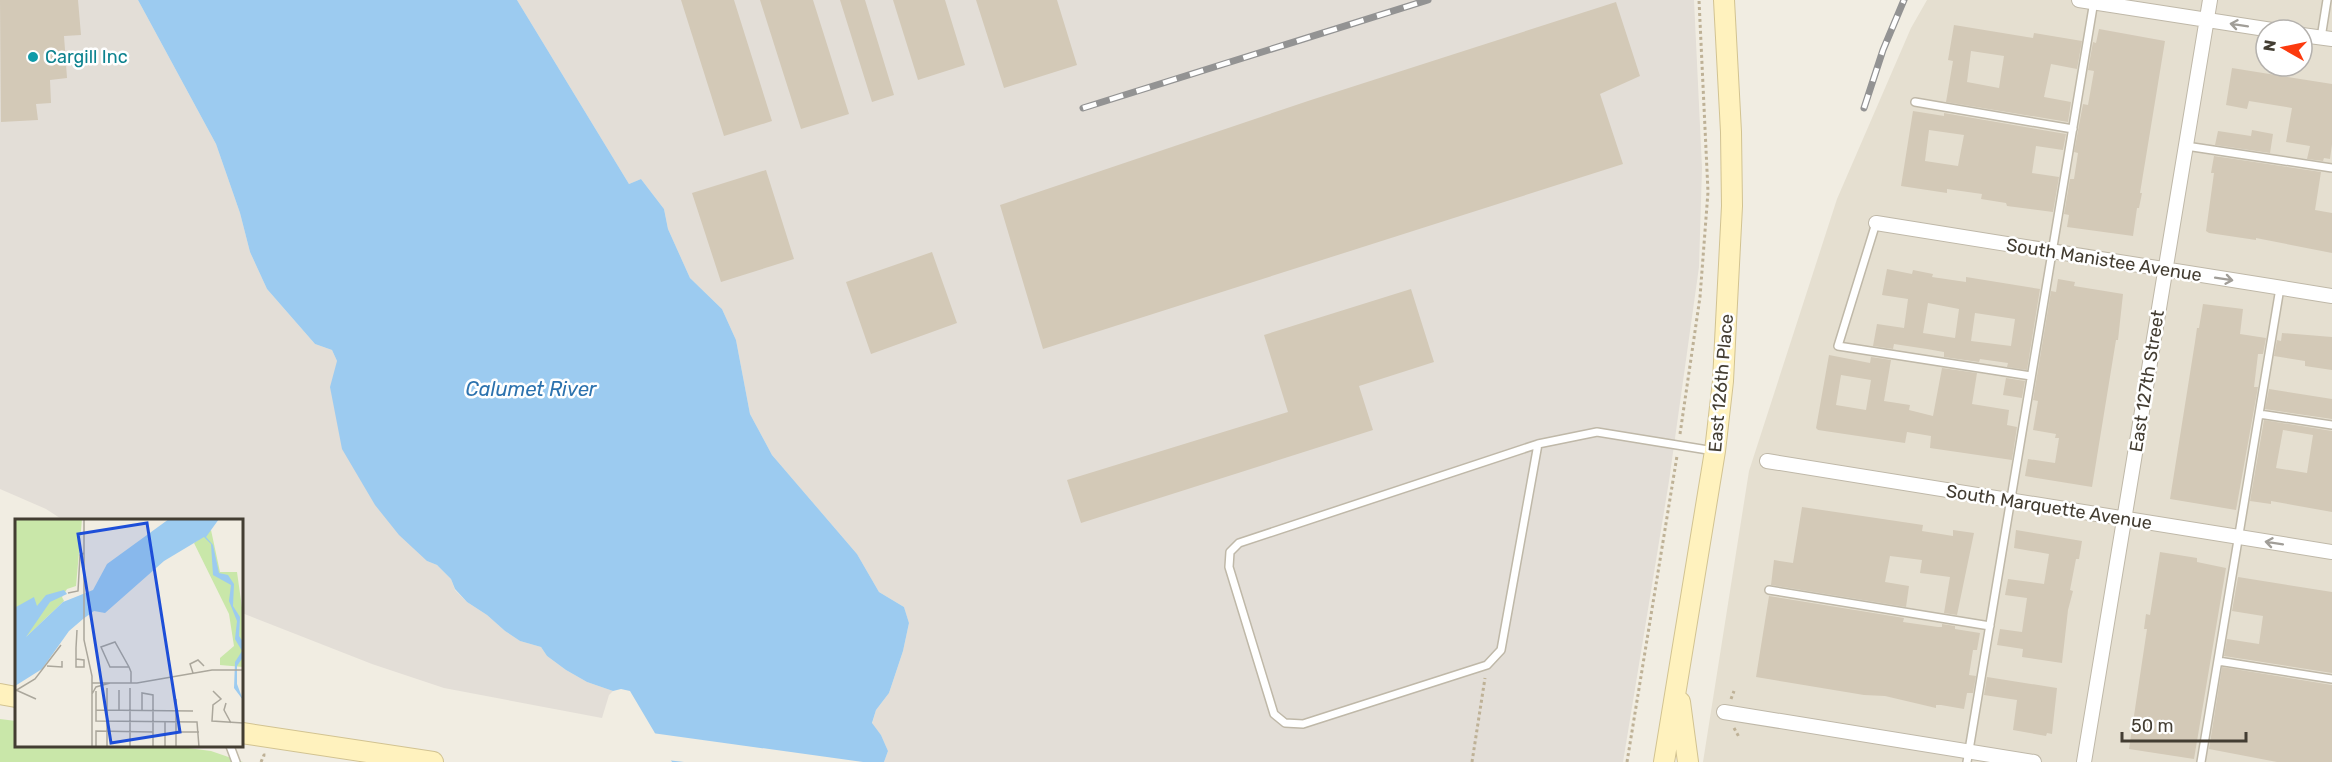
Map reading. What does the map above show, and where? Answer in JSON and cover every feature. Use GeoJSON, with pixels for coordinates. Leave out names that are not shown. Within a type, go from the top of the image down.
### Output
{"type":"FeatureCollection","features":[{"type":"Feature","properties":{"kind":"street","name":"East 126th Place"},"geometry":{"type":"LineString","coordinates":[[1664,762],[1715,451],[1723,381],[1732,206],[1731,132],[1724,0]]}},
{"type":"Feature","properties":{"kind":"street"},"geometry":{"type":"LineString","coordinates":[[2079,0],[2254,27]]}},
{"type":"Feature","properties":{"kind":"street","name":"East 127th Street"},"geometry":{"type":"LineString","coordinates":[[2084,762],[2210,0]]}},
{"type":"Feature","properties":{"kind":"street","name":"South Manistee Avenue"},"geometry":{"type":"LineString","coordinates":[[1876,223],[2332,296]]}},
{"type":"Feature","properties":{"kind":"street","name":"South Marquette Avenue"},"geometry":{"type":"LineString","coordinates":[[1767,461],[2332,552]]}},
{"type":"Feature","properties":{"kind":"street"},"geometry":{"type":"LineString","coordinates":[[1678,679],[1688,762]]}},
{"type":"Feature","properties":{"kind":"street"},"geometry":{"type":"LineString","coordinates":[[0,694],[15,697]]}},
{"type":"Feature","properties":{"kind":"street"},"geometry":{"type":"LineString","coordinates":[[1724,712],[1968,757],[2034,762]]}},
{"type":"Feature","properties":{"kind":"street"},"geometry":{"type":"LineString","coordinates":[[243,733],[433,762]]}},
{"type":"Feature","properties":{"kind":"lane"},"geometry":{"type":"LineString","coordinates":[[2326,39],[2327,0]]}},
{"type":"Feature","properties":{"kind":"lane"},"geometry":{"type":"LineString","coordinates":[[1968,757],[2094,1]]}},
{"type":"Feature","properties":{"kind":"lane"},"geometry":{"type":"LineString","coordinates":[[1915,102],[2073,129]]}},
{"type":"Feature","properties":{"kind":"lane"},"geometry":{"type":"LineString","coordinates":[[2186,146],[2332,168]]}},
{"type":"Feature","properties":{"kind":"lane"},"geometry":{"type":"LineString","coordinates":[[1876,223],[1838,346],[2031,376]]}},
{"type":"Feature","properties":{"kind":"lane"},"geometry":{"type":"LineString","coordinates":[[2201,762],[2280,288]]}},
{"type":"Feature","properties":{"kind":"lane"},"geometry":{"type":"LineString","coordinates":[[2259,414],[2332,425]]}},
{"type":"Feature","properties":{"kind":"lane"},"geometry":{"type":"LineString","coordinates":[[1538,444],[1501,650],[1487,664],[1302,724],[1285,723],[1274,714],[1229,567],[1230,552],[1239,543],[1538,444],[1597,432],[1715,451]]}},
{"type":"Feature","properties":{"kind":"lane"},"geometry":{"type":"LineString","coordinates":[[1769,590],[1990,626]]}},
{"type":"Feature","properties":{"kind":"lane"},"geometry":{"type":"LineString","coordinates":[[2218,661],[2332,679]]}},
{"type":"Feature","properties":{"kind":"lane"},"geometry":{"type":"LineString","coordinates":[[230,747],[236,762]]}},
{"type":"Feature","properties":{"kind":"path"},"geometry":{"type":"LineString","coordinates":[[1627,762],[1679,445],[1700,297],[1708,192],[1699,0]]}},
{"type":"Feature","properties":{"kind":"path"},"geometry":{"type":"LineString","coordinates":[[1472,762],[1487,664]]}},
{"type":"Feature","properties":{"kind":"path"},"geometry":{"type":"LineString","coordinates":[[261,762],[264,755]]}},
{"type":"Feature","properties":{"kind":"shaded area"},"geometry":{"type":"Polygon","coordinates":[[[0,0],[138,0],[216,144],[240,213],[250,252],[267,289],[315,344],[332,350],[427,561],[437,565],[451,579],[455,590],[467,602],[505,631],[520,641],[541,647],[547,656],[587,682],[613,691],[609,695],[602,718],[444,688],[372,664],[243,613],[243,519],[61,519],[46,509],[0,489],[0,0]]]}},
{"type":"Feature","properties":{"kind":"shaded area"},"geometry":{"type":"Polygon","coordinates":[[[517,0],[1694,0],[1702,168],[1699,267],[1669,481],[1623,762],[884,762],[888,751],[881,735],[872,724],[876,710],[889,693],[903,651],[909,623],[904,607],[879,592],[857,554],[772,455],[750,414],[736,340],[722,309],[690,278],[668,229],[664,209],[641,179],[629,184],[517,0]]]}},
{"type":"Feature","properties":{"kind":"shaded area"},"geometry":{"type":"Polygon","coordinates":[[[1927,0],[2332,0],[2332,762],[1703,762],[1749,471],[1837,199],[1911,28],[1927,0]]]}},
{"type":"Feature","properties":{"kind":"green space"},"geometry":{"type":"Polygon","coordinates":[[[0,719],[15,721],[15,747],[181,747],[211,751],[243,762],[0,762],[0,719]]]}},
{"type":"Feature","properties":{"kind":"water","name":"Calumet River"},"geometry":{"type":"Polygon","coordinates":[[[138,0],[517,0],[629,184],[641,179],[664,209],[668,229],[690,278],[722,309],[736,340],[750,414],[772,455],[857,554],[879,592],[904,607],[909,623],[903,651],[889,693],[876,710],[872,723],[881,735],[888,751],[884,762],[672,762],[630,691],[621,689],[613,691],[587,682],[547,656],[541,647],[520,641],[505,631],[467,602],[455,589],[451,579],[437,565],[427,561],[399,535],[375,505],[342,449],[330,387],[337,361],[332,350],[315,344],[267,289],[250,252],[240,213],[216,144],[138,0]]]}},
{"type":"Feature","properties":{"kind":"pier"},"geometry":{"type":"Polygon","coordinates":[[[652,733],[863,762],[684,762],[667,760],[652,733]]]}},
{"type":"Feature","properties":{"kind":"building","name":"Cargill Inc"},"geometry":{"type":"Polygon","coordinates":[[[0,0],[78,0],[81,35],[64,36],[67,78],[50,80],[51,103],[36,104],[38,120],[1,122],[0,0]]]}},
{"type":"Feature","properties":{"kind":"building"},"geometry":{"type":"Polygon","coordinates":[[[681,0],[734,0],[772,121],[724,136],[681,0]]]}},
{"type":"Feature","properties":{"kind":"building"},"geometry":{"type":"Polygon","coordinates":[[[760,0],[813,0],[849,114],[801,129],[760,0]]]}},
{"type":"Feature","properties":{"kind":"building"},"geometry":{"type":"Polygon","coordinates":[[[840,0],[865,0],[894,95],[872,102],[840,0]]]}},
{"type":"Feature","properties":{"kind":"building"},"geometry":{"type":"Polygon","coordinates":[[[893,0],[945,0],[965,65],[918,80],[893,0]]]}},
{"type":"Feature","properties":{"kind":"building"},"geometry":{"type":"Polygon","coordinates":[[[976,0],[1057,0],[1077,65],[1004,88],[976,0]]]}},
{"type":"Feature","properties":{"kind":"building"},"geometry":{"type":"Polygon","coordinates":[[[1616,2],[1640,76],[1600,94],[1623,164],[1043,349],[1000,205],[1311,100],[1616,2]]]}},
{"type":"Feature","properties":{"kind":"building"},"geometry":{"type":"Polygon","coordinates":[[[1954,25],[2033,38],[2034,33],[2082,41],[2077,69],[2051,64],[2044,97],[2071,102],[2068,122],[1946,102],[1953,61],[1948,60],[1954,25]],[[1971,51],[1967,82],[1999,88],[2004,56],[1971,51]]]}},
{"type":"Feature","properties":{"kind":"building"},"geometry":{"type":"Polygon","coordinates":[[[2099,29],[2165,41],[2140,193],[2142,193],[2139,208],[2137,208],[2133,236],[2067,227],[2069,215],[2064,214],[2070,179],[2074,179],[2078,153],[2074,152],[2083,104],[2088,105],[2094,71],[2088,70],[2093,42],[2096,43],[2099,29]]]}},
{"type":"Feature","properties":{"kind":"building"},"geometry":{"type":"Polygon","coordinates":[[[2232,68],[2254,72],[2254,78],[2294,78],[2332,84],[2330,159],[2324,158],[2323,161],[2307,159],[2310,146],[2286,142],[2292,108],[2249,101],[2247,109],[2226,105],[2232,68]]]}},
{"type":"Feature","properties":{"kind":"building"},"geometry":{"type":"Polygon","coordinates":[[[1913,111],[1944,116],[1944,113],[2066,134],[2063,150],[2036,146],[2032,173],[2059,177],[2053,212],[2007,206],[2006,203],[1981,199],[1982,194],[1947,189],[1947,193],[1901,186],[1913,111]],[[1929,130],[1925,161],[1958,166],[1964,135],[1929,130]]]}},
{"type":"Feature","properties":{"kind":"building"},"geometry":{"type":"Polygon","coordinates":[[[2252,130],[2273,134],[2270,153],[2215,145],[2218,131],[2251,136],[2252,130]]]}},
{"type":"Feature","properties":{"kind":"building"},"geometry":{"type":"Polygon","coordinates":[[[2214,156],[2321,172],[2315,210],[2332,213],[2332,253],[2206,231],[2214,173],[2211,173],[2214,156]]]}},
{"type":"Feature","properties":{"kind":"building"},"geometry":{"type":"Polygon","coordinates":[[[766,170],[794,259],[721,282],[692,193],[766,170]]]}},
{"type":"Feature","properties":{"kind":"building"},"geometry":{"type":"Polygon","coordinates":[[[932,252],[957,323],[871,354],[846,282],[932,252]]]}},
{"type":"Feature","properties":{"kind":"building"},"geometry":{"type":"Polygon","coordinates":[[[1887,269],[1912,274],[1913,270],[1933,274],[1932,277],[1966,282],[1966,277],[2040,289],[2027,370],[2007,367],[2008,363],[1944,357],[1944,352],[1927,349],[1894,344],[1893,349],[1873,346],[1877,324],[1904,328],[1908,299],[1882,295],[1887,269]],[[1928,303],[1923,333],[1955,338],[1959,309],[1928,303]],[[1975,313],[1971,341],[2011,346],[2015,319],[1975,313]]]}},
{"type":"Feature","properties":{"kind":"building"},"geometry":{"type":"Polygon","coordinates":[[[2058,279],[2075,282],[2074,286],[2123,294],[2118,340],[2116,340],[2092,487],[2025,476],[2028,459],[2055,463],[2059,438],[2055,438],[2056,434],[2033,430],[2038,401],[2033,400],[2051,291],[2056,292],[2058,279]]]}},
{"type":"Feature","properties":{"kind":"building"},"geometry":{"type":"Polygon","coordinates":[[[1411,289],[1434,362],[1359,386],[1373,430],[1081,523],[1067,480],[1288,412],[1264,335],[1411,289]]]}},
{"type":"Feature","properties":{"kind":"building"},"geometry":{"type":"Polygon","coordinates":[[[2203,304],[2243,309],[2240,334],[2266,338],[2263,354],[2258,354],[2254,387],[2258,387],[2236,510],[2170,499],[2197,328],[2199,328],[2203,304]]]}},
{"type":"Feature","properties":{"kind":"building"},"geometry":{"type":"Polygon","coordinates":[[[2282,333],[2332,337],[2332,370],[2305,366],[2305,361],[2274,356],[2277,340],[2281,341],[2282,333]]]}},
{"type":"Feature","properties":{"kind":"building"},"geometry":{"type":"Polygon","coordinates":[[[1829,355],[1870,363],[1871,357],[1891,360],[1884,401],[1910,405],[1909,410],[1933,416],[1942,368],[1977,373],[1972,404],[2009,410],[2007,425],[2017,427],[2012,460],[1930,448],[1931,436],[1907,432],[1905,443],[1816,428],[1829,355]],[[1841,375],[1836,405],[1866,410],[1871,380],[1841,375]]]}},
{"type":"Feature","properties":{"kind":"building"},"geometry":{"type":"Polygon","coordinates":[[[2006,378],[2025,381],[2022,398],[2003,395],[2006,378]]]}},
{"type":"Feature","properties":{"kind":"building"},"geometry":{"type":"Polygon","coordinates":[[[2269,389],[2332,399],[2332,419],[2265,409],[2269,389]]]}},
{"type":"Feature","properties":{"kind":"building"},"geometry":{"type":"Polygon","coordinates":[[[2264,420],[2332,431],[2332,512],[2271,501],[2271,504],[2250,501],[2264,420]],[[2283,430],[2276,468],[2307,473],[2313,435],[2283,430]]]}},
{"type":"Feature","properties":{"kind":"building"},"geometry":{"type":"Polygon","coordinates":[[[1802,507],[1923,525],[1922,531],[1953,536],[1953,530],[1974,533],[1957,615],[1944,613],[1950,577],[1920,573],[1922,560],[1890,556],[1885,582],[1909,586],[1906,607],[1771,585],[1774,560],[1793,563],[1802,507]]]}},
{"type":"Feature","properties":{"kind":"building"},"geometry":{"type":"Polygon","coordinates":[[[2016,530],[2082,541],[2070,590],[2073,591],[2068,610],[2062,663],[2022,657],[2023,649],[1997,645],[2000,629],[2022,632],[2027,598],[2005,595],[2008,579],[2044,584],[2049,554],[2014,548],[2016,530]]]}},
{"type":"Feature","properties":{"kind":"building"},"geometry":{"type":"Polygon","coordinates":[[[2160,552],[2197,558],[2197,562],[2226,568],[2194,759],[2129,749],[2147,629],[2144,629],[2146,614],[2150,615],[2160,552]]]}},
{"type":"Feature","properties":{"kind":"building"},"geometry":{"type":"Polygon","coordinates":[[[2238,577],[2332,592],[2332,673],[2224,656],[2227,639],[2259,644],[2263,616],[2232,611],[2238,577]]]}},
{"type":"Feature","properties":{"kind":"building"},"geometry":{"type":"Polygon","coordinates":[[[1769,596],[1904,618],[1903,622],[1938,627],[1942,627],[1942,624],[1955,626],[1955,629],[1980,633],[1977,650],[1973,650],[1969,675],[1976,676],[1973,693],[1967,693],[1964,709],[1941,705],[1936,705],[1936,708],[1885,696],[1864,695],[1756,677],[1769,596]]]}},
{"type":"Feature","properties":{"kind":"building"},"geometry":{"type":"Polygon","coordinates":[[[2222,667],[2332,685],[2332,762],[2277,762],[2209,749],[2222,667]]]}},
{"type":"Feature","properties":{"kind":"building"},"geometry":{"type":"Polygon","coordinates":[[[1987,677],[2057,688],[2052,734],[2047,733],[2046,736],[2013,730],[2017,700],[1984,695],[1987,677]]]}},
{"type":"Feature","properties":{"kind":"railway"},"geometry":{"type":"LineString","coordinates":[[1083,108],[1428,0]]}},
{"type":"Feature","properties":{"kind":"railway"},"geometry":{"type":"LineString","coordinates":[[1864,108],[1883,50],[1904,0]]}},
{"type":"Feature","properties":{"kind":"place","name":"Cargill Inc"},"geometry":{"type":"Point","coordinates":[33,57]}}]}
